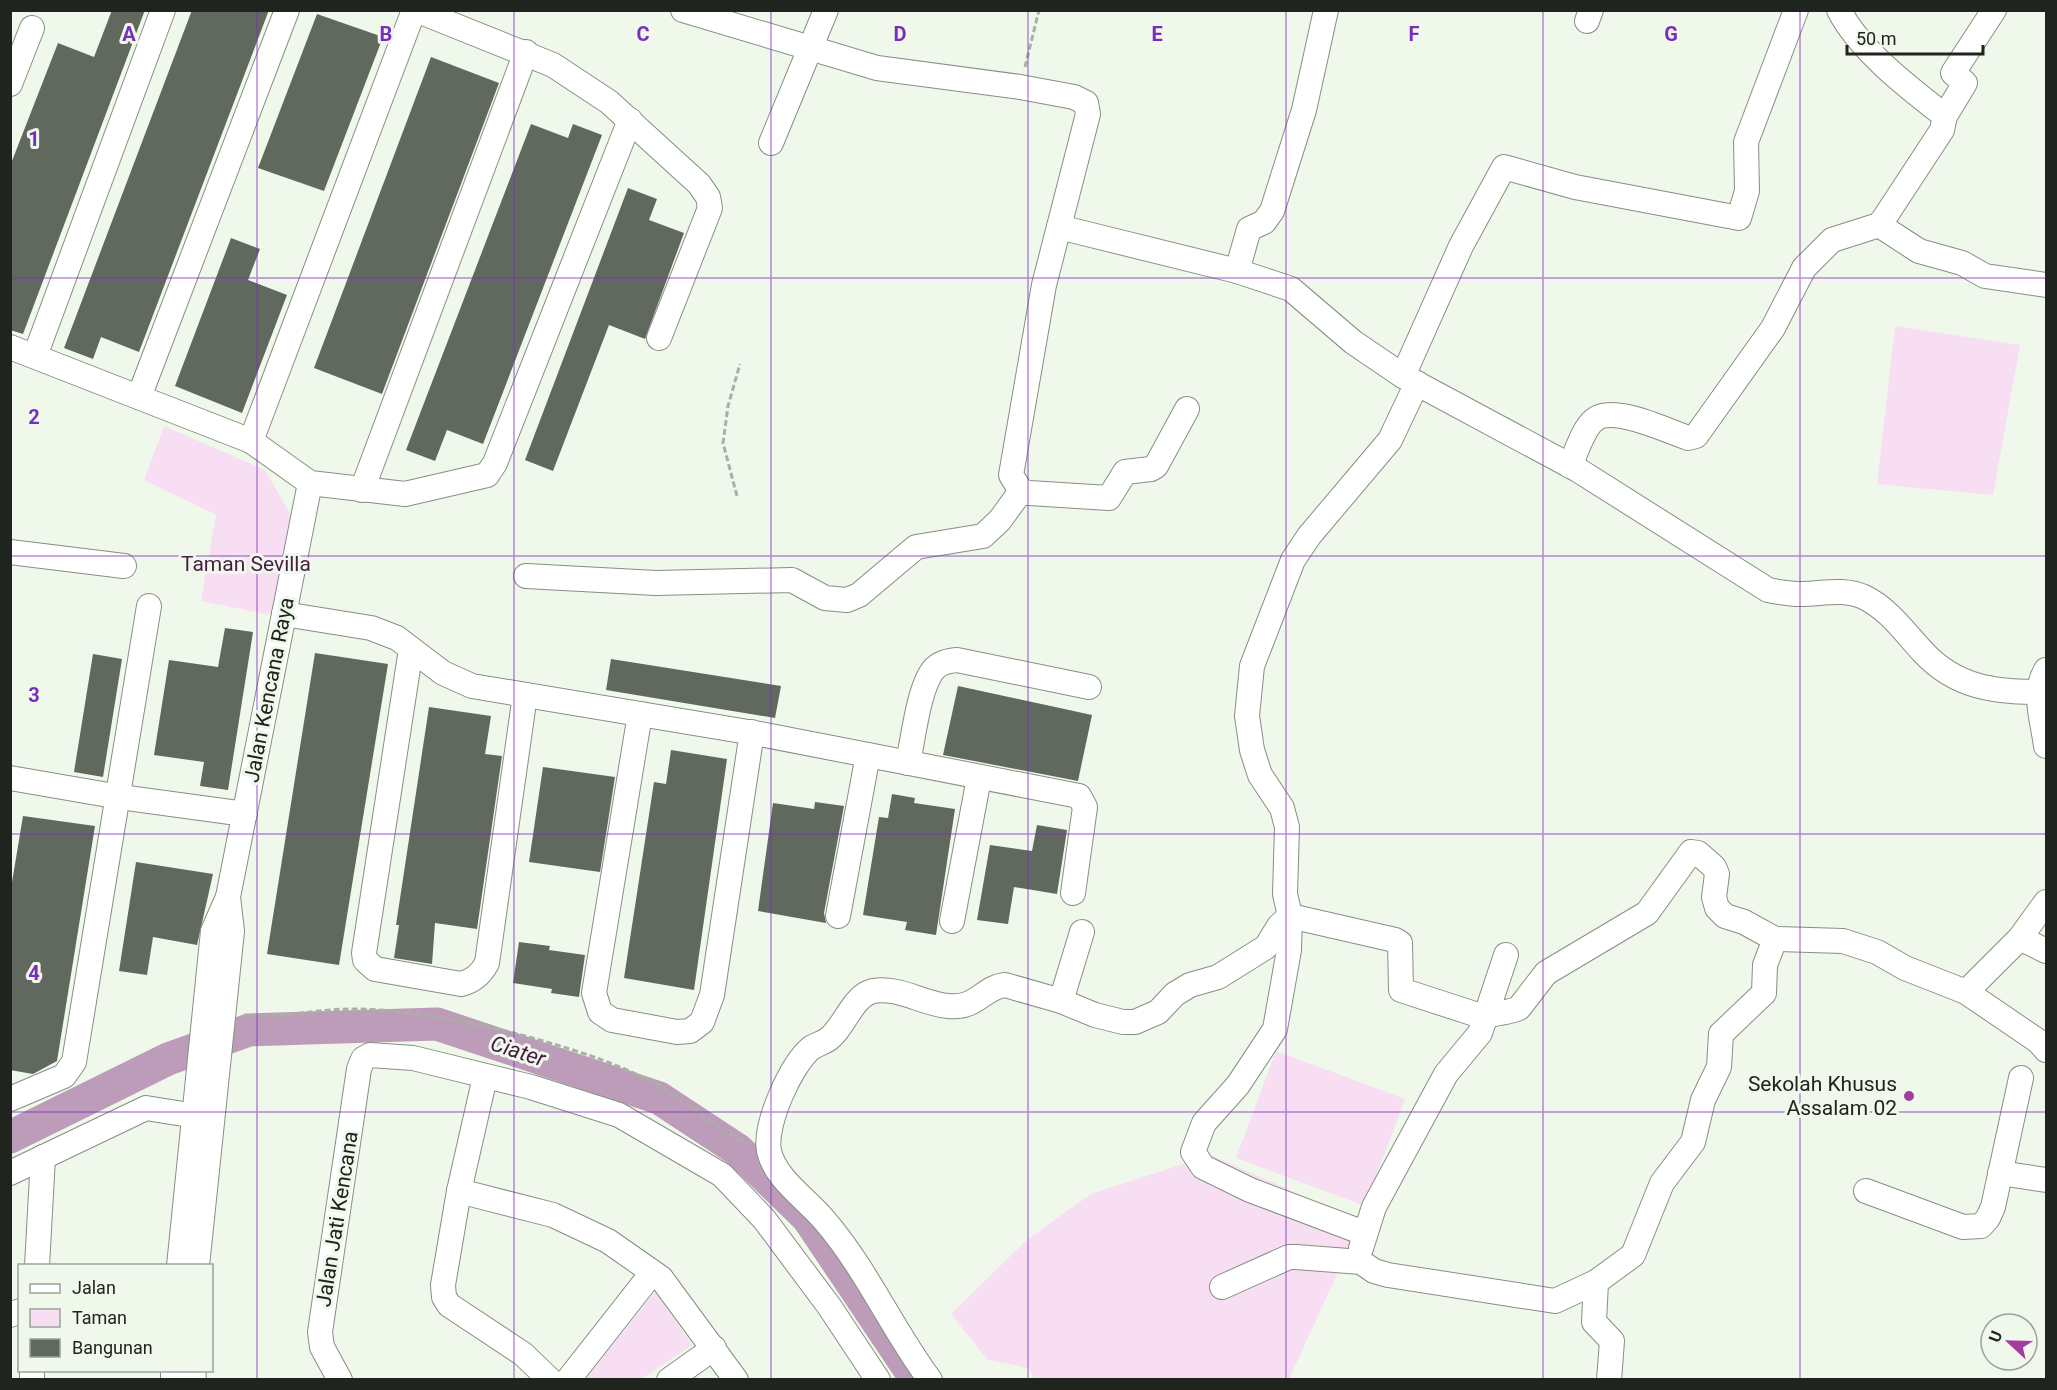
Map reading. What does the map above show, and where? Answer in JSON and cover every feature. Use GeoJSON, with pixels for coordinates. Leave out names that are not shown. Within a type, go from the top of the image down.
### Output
{"type":"FeatureCollection","features":[{"type":"Feature","properties":{"kind":"street"},"geometry":{"type":"LineString","coordinates":[[35,356],[163,10]]}},
{"type":"Feature","properties":{"kind":"street"},"geometry":{"type":"LineString","coordinates":[[139,397],[287,10]]}},
{"type":"Feature","properties":{"kind":"street"},"geometry":{"type":"LineString","coordinates":[[251,441],[415,10],[526,52],[553,65],[580,82],[630,120],[699,184],[708,197],[710,208],[659,338]]}},
{"type":"Feature","properties":{"kind":"street"},"geometry":{"type":"LineString","coordinates":[[683,10],[877,68],[1020,87],[1074,97],[1088,108],[1044,285],[1011,475],[1021,491],[1041,495],[1109,498],[1125,472],[1151,469],[1156,466],[1187,409]]}},
{"type":"Feature","properties":{"kind":"street"},"geometry":{"type":"LineString","coordinates":[[771,143],[812,47],[825,10]]}},
{"type":"Feature","properties":{"kind":"street"},"geometry":{"type":"LineString","coordinates":[[1237,271],[1250,229],[1264,222],[1272,211],[1304,110],[1326,10]]}},
{"type":"Feature","properties":{"kind":"street"},"geometry":{"type":"LineString","coordinates":[[1364,1233],[1250,1190],[1203,1167],[1193,1152],[1204,1123],[1238,1085],[1275,1029],[1289,950],[1290,916],[1285,900],[1287,827],[1282,808],[1260,775],[1252,750],[1247,716],[1252,666],[1293,560],[1309,536],[1390,440],[1410,379],[1461,246],[1504,167],[1575,187],[1739,218],[1747,190],[1746,142],[1796,10]]}},
{"type":"Feature","properties":{"kind":"street"},"geometry":{"type":"LineString","coordinates":[[1839,10],[1852,30],[1898,80],[1945,116]]}},
{"type":"Feature","properties":{"kind":"street"},"geometry":{"type":"LineString","coordinates":[[1570,466],[1591,422],[1605,416],[1629,417],[1688,438],[1696,436],[1773,328],[1804,268],[1832,240],[1879,225],[1942,130],[1945,116],[1965,83],[1953,72],[1994,10]]}},
{"type":"Feature","properties":{"kind":"street"},"geometry":{"type":"LineString","coordinates":[[10,84],[32,28]]}},
{"type":"Feature","properties":{"kind":"street"},"geometry":{"type":"LineString","coordinates":[[362,490],[526,52]]}},
{"type":"Feature","properties":{"kind":"street"},"geometry":{"type":"LineString","coordinates":[[10,347],[251,441],[310,483],[405,494],[454,484],[489,473],[630,120]]}},
{"type":"Feature","properties":{"kind":"street"},"geometry":{"type":"LineString","coordinates":[[1879,225],[1919,251],[1962,263],[1985,276],[2046,285]]}},
{"type":"Feature","properties":{"kind":"street"},"geometry":{"type":"LineString","coordinates":[[1059,226],[1237,271],[1292,289],[1353,342],[1410,379],[1570,466],[1768,590],[1797,594],[1831,590],[1863,597],[1891,615],[1925,655],[1946,672],[1971,686],[1998,692],[2038,692]]}},
{"type":"Feature","properties":{"kind":"street","name":"Jalan Kencana Raya"},"geometry":{"type":"LineString","coordinates":[[179,1264],[218,1012],[213,931],[228,897],[310,483]]}},
{"type":"Feature","properties":{"kind":"street"},"geometry":{"type":"LineString","coordinates":[[526,576],[656,583],[792,580],[825,598],[847,600],[859,595],[916,547],[982,536],[1000,520],[1021,491]]}},
{"type":"Feature","properties":{"kind":"street"},"geometry":{"type":"LineString","coordinates":[[10,552],[124,566]]}},
{"type":"Feature","properties":{"kind":"street"},"geometry":{"type":"LineString","coordinates":[[10,1099],[64,1076],[72,1069],[120,797],[149,606]]}},
{"type":"Feature","properties":{"kind":"street"},"geometry":{"type":"LineString","coordinates":[[284,614],[371,627],[397,638],[443,673],[472,686],[752,732],[1079,796],[1084,801],[1073,893]]}},
{"type":"Feature","properties":{"kind":"street"},"geometry":{"type":"LineString","coordinates":[[411,649],[364,952],[365,960],[375,969],[462,984],[469,982],[482,971],[487,963],[525,695]]}},
{"type":"Feature","properties":{"kind":"street"},"geometry":{"type":"LineString","coordinates":[[908,763],[927,682],[934,669],[946,661],[957,660],[1089,687]]}},
{"type":"Feature","properties":{"kind":"street"},"geometry":{"type":"LineString","coordinates":[[2046,670],[2040,680],[2038,692],[2046,746]]}},
{"type":"Feature","properties":{"kind":"street"},"geometry":{"type":"LineString","coordinates":[[640,714],[594,993],[600,1012],[612,1020],[677,1032],[690,1031],[702,1022],[712,995],[752,732]]}},
{"type":"Feature","properties":{"kind":"street"},"geometry":{"type":"LineString","coordinates":[[838,916],[868,755]]}},
{"type":"Feature","properties":{"kind":"street"},"geometry":{"type":"LineString","coordinates":[[10,778],[120,797],[245,814]]}},
{"type":"Feature","properties":{"kind":"street"},"geometry":{"type":"LineString","coordinates":[[952,921],[979,778]]}},
{"type":"Feature","properties":{"kind":"street"},"geometry":{"type":"LineString","coordinates":[[1290,916],[1395,940],[1400,943],[1402,950],[1401,990],[1484,1017],[1498,1011],[1513,1011],[1519,1008],[1546,973],[1647,913],[1691,852],[1698,853],[1714,867],[1717,908],[1725,916],[1744,922],[1775,939],[1830,940],[1858,945],[1905,968],[1966,992],[2033,1037],[2046,1050]]}},
{"type":"Feature","properties":{"kind":"street"},"geometry":{"type":"LineString","coordinates":[[1966,992],[2020,938],[2046,902]]}},
{"type":"Feature","properties":{"kind":"street"},"geometry":{"type":"LineString","coordinates":[[930,1380],[901,1338],[855,1258],[825,1220],[780,1172],[769,1152],[770,1126],[797,1064],[812,1048],[829,1039],[862,998],[871,992],[894,992],[950,1006],[970,1005],[996,986],[1005,985],[1123,1022],[1145,1020],[1158,1012],[1175,994],[1190,985],[1218,977],[1266,947],[1279,926],[1290,916]]}},
{"type":"Feature","properties":{"kind":"street"},"geometry":{"type":"LineString","coordinates":[[1061,1001],[1082,932]]}},
{"type":"Feature","properties":{"kind":"street"},"geometry":{"type":"LineString","coordinates":[[2020,938],[2046,951]]}},
{"type":"Feature","properties":{"kind":"street"},"geometry":{"type":"LineString","coordinates":[[1222,1287],[1288,1257],[1361,1262],[1374,1271],[1388,1275],[1555,1300],[1596,1282],[1633,1255],[1662,1183],[1693,1142],[1703,1100],[1719,1067],[1720,1034],[1764,993],[1766,965],[1775,939]]}},
{"type":"Feature","properties":{"kind":"street"},"geometry":{"type":"LineString","coordinates":[[1361,1262],[1360,1252],[1364,1233],[1374,1206],[1446,1074],[1480,1034],[1506,955]]}},
{"type":"Feature","properties":{"kind":"street","name":"Jalan Jati Kencana"},"geometry":{"type":"LineString","coordinates":[[340,1380],[322,1347],[320,1332],[359,1069],[366,1057],[412,1058],[486,1077]]}},
{"type":"Feature","properties":{"kind":"street"},"geometry":{"type":"LineString","coordinates":[[550,1380],[523,1354],[449,1305],[444,1297],[459,1191],[486,1077],[531,1087],[619,1115],[722,1174],[777,1237],[829,1306],[878,1380]]}},
{"type":"Feature","properties":{"kind":"street"},"geometry":{"type":"LineString","coordinates":[[1866,1191],[1972,1228],[1981,1226],[1988,1218],[2021,1078]]}},
{"type":"Feature","properties":{"kind":"street"},"geometry":{"type":"LineString","coordinates":[[10,1173],[146,1108],[159,1108],[203,1118]]}},
{"type":"Feature","properties":{"kind":"street","name":"Jalan Kencana Raya"},"geometry":{"type":"LineString","coordinates":[[197,1264],[203,1118]]}},
{"type":"Feature","properties":{"kind":"street"},"geometry":{"type":"LineString","coordinates":[[37,1264],[43,1157]]}},
{"type":"Feature","properties":{"kind":"street"},"geometry":{"type":"LineString","coordinates":[[2000,1173],[2046,1180]]}},
{"type":"Feature","properties":{"kind":"street"},"geometry":{"type":"LineString","coordinates":[[459,1191],[553,1215],[608,1240],[661,1278],[736,1380]]}},
{"type":"Feature","properties":{"kind":"street"},"geometry":{"type":"LineString","coordinates":[[568,1380],[652,1273]]}},
{"type":"Feature","properties":{"kind":"street"},"geometry":{"type":"LineString","coordinates":[[1596,1282],[1592,1314],[1594,1322],[1612,1341],[1609,1380]]}},
{"type":"Feature","properties":{"kind":"street"},"geometry":{"type":"LineString","coordinates":[[669,1380],[714,1348]]}},
{"type":"Feature","properties":{"kind":"path"},"geometry":{"type":"LineString","coordinates":[[1020,87],[1039,10]]}},
{"type":"Feature","properties":{"kind":"path"},"geometry":{"type":"LineString","coordinates":[[736,496],[723,443],[728,406],[740,364]]}},
{"type":"Feature","properties":{"kind":"path"},"geometry":{"type":"LineString","coordinates":[[218,1012],[258,1017],[330,1010],[381,1010],[454,1020],[571,1051],[649,1080],[677,1095],[742,1141],[769,1152]]}},
{"type":"Feature","properties":{"kind":"green space"},"geometry":{"type":"Polygon","coordinates":[[[1895,326],[2020,345],[1993,495],[1877,484],[1895,326]]]}},
{"type":"Feature","properties":{"kind":"green space","name":"Taman Sevilla"},"geometry":{"type":"Polygon","coordinates":[[[164,426],[265,470],[292,517],[276,616],[201,601],[216,515],[144,480],[164,426]]]}},
{"type":"Feature","properties":{"kind":"green space"},"geometry":{"type":"Polygon","coordinates":[[[1276,1051],[1405,1099],[1365,1206],[1236,1158],[1276,1051]]]}},
{"type":"Feature","properties":{"kind":"green space"},"geometry":{"type":"Polygon","coordinates":[[[1211,1155],[1361,1222],[1289,1379],[1034,1379],[1029,1368],[988,1360],[951,1314],[1028,1239],[1091,1194],[1211,1155]]]}},
{"type":"Feature","properties":{"kind":"green space"},"geometry":{"type":"Polygon","coordinates":[[[655,1292],[692,1345],[642,1379],[585,1379],[655,1292]]]}},
{"type":"Feature","properties":{"kind":"building"},"geometry":{"type":"Polygon","coordinates":[[[112,10],[145,10],[23,334],[10,330],[10,166],[58,43],[94,57],[112,10]]]}},
{"type":"Feature","properties":{"kind":"building"},"geometry":{"type":"Polygon","coordinates":[[[192,10],[269,10],[139,352],[101,337],[93,359],[64,348],[192,10]]]}},
{"type":"Feature","properties":{"kind":"building"},"geometry":{"type":"Polygon","coordinates":[[[317,14],[383,37],[324,191],[258,168],[317,14]]]}},
{"type":"Feature","properties":{"kind":"building"},"geometry":{"type":"Polygon","coordinates":[[[431,57],[499,83],[382,394],[314,368],[431,57]]]}},
{"type":"Feature","properties":{"kind":"building"},"geometry":{"type":"Polygon","coordinates":[[[531,124],[568,138],[573,124],[602,135],[483,444],[447,430],[435,461],[406,450],[531,124]]]}},
{"type":"Feature","properties":{"kind":"building"},"geometry":{"type":"Polygon","coordinates":[[[628,188],[657,199],[649,220],[684,233],[645,339],[609,325],[553,471],[525,460],[628,188]]]}},
{"type":"Feature","properties":{"kind":"building"},"geometry":{"type":"Polygon","coordinates":[[[231,238],[260,249],[248,280],[287,295],[242,413],[175,386],[231,238]]]}},
{"type":"Feature","properties":{"kind":"building"},"geometry":{"type":"Polygon","coordinates":[[[225,628],[253,632],[228,790],[200,786],[204,762],[154,755],[169,660],[218,667],[225,628]]]}},
{"type":"Feature","properties":{"kind":"building"},"geometry":{"type":"Polygon","coordinates":[[[315,653],[388,664],[339,965],[267,954],[315,653]]]}},
{"type":"Feature","properties":{"kind":"building"},"geometry":{"type":"Polygon","coordinates":[[[93,654],[122,659],[103,777],[74,772],[93,654]]]}},
{"type":"Feature","properties":{"kind":"building"},"geometry":{"type":"Polygon","coordinates":[[[611,659],[781,686],[775,718],[606,690],[611,659]]]}},
{"type":"Feature","properties":{"kind":"building"},"geometry":{"type":"Polygon","coordinates":[[[958,686],[1092,715],[1078,781],[943,755],[958,686]]]}},
{"type":"Feature","properties":{"kind":"building"},"geometry":{"type":"Polygon","coordinates":[[[429,707],[491,716],[485,754],[502,756],[477,929],[435,923],[432,964],[394,958],[399,925],[396,925],[429,707]]]}},
{"type":"Feature","properties":{"kind":"building"},"geometry":{"type":"Polygon","coordinates":[[[671,750],[727,759],[694,990],[624,978],[654,782],[666,784],[671,750]]]}},
{"type":"Feature","properties":{"kind":"building"},"geometry":{"type":"Polygon","coordinates":[[[543,767],[615,777],[600,872],[529,862],[543,767]]]}},
{"type":"Feature","properties":{"kind":"building"},"geometry":{"type":"Polygon","coordinates":[[[892,794],[915,798],[914,803],[955,809],[936,935],[905,930],[907,922],[863,915],[879,817],[888,818],[892,794]]]}},
{"type":"Feature","properties":{"kind":"building"},"geometry":{"type":"Polygon","coordinates":[[[815,802],[844,806],[824,913],[826,923],[758,911],[773,803],[814,809],[815,802]]]}},
{"type":"Feature","properties":{"kind":"building"},"geometry":{"type":"Polygon","coordinates":[[[23,816],[95,826],[57,1061],[33,1074],[10,1070],[10,894],[23,816]]]}},
{"type":"Feature","properties":{"kind":"building"},"geometry":{"type":"Polygon","coordinates":[[[1037,825],[1067,830],[1057,894],[1014,887],[1008,924],[977,920],[990,845],[1032,851],[1037,825]]]}},
{"type":"Feature","properties":{"kind":"building"},"geometry":{"type":"Polygon","coordinates":[[[136,862],[213,874],[197,945],[153,937],[147,975],[119,971],[136,862]]]}},
{"type":"Feature","properties":{"kind":"building"},"geometry":{"type":"Polygon","coordinates":[[[519,942],[550,946],[549,950],[585,955],[579,997],[551,993],[552,989],[513,983],[519,942]]]}},
{"type":"Feature","properties":{"kind":"waterway","name":"Ciater"},"geometry":{"type":"LineString","coordinates":[[10,1137],[168,1059],[249,1030],[437,1024],[659,1098],[738,1150],[808,1218],[912,1373]]}},
{"type":"Feature","properties":{"kind":"place","name":"Sekolah Khusus Assalam 02"},"geometry":{"type":"Point","coordinates":[1909,1096]}}]}
